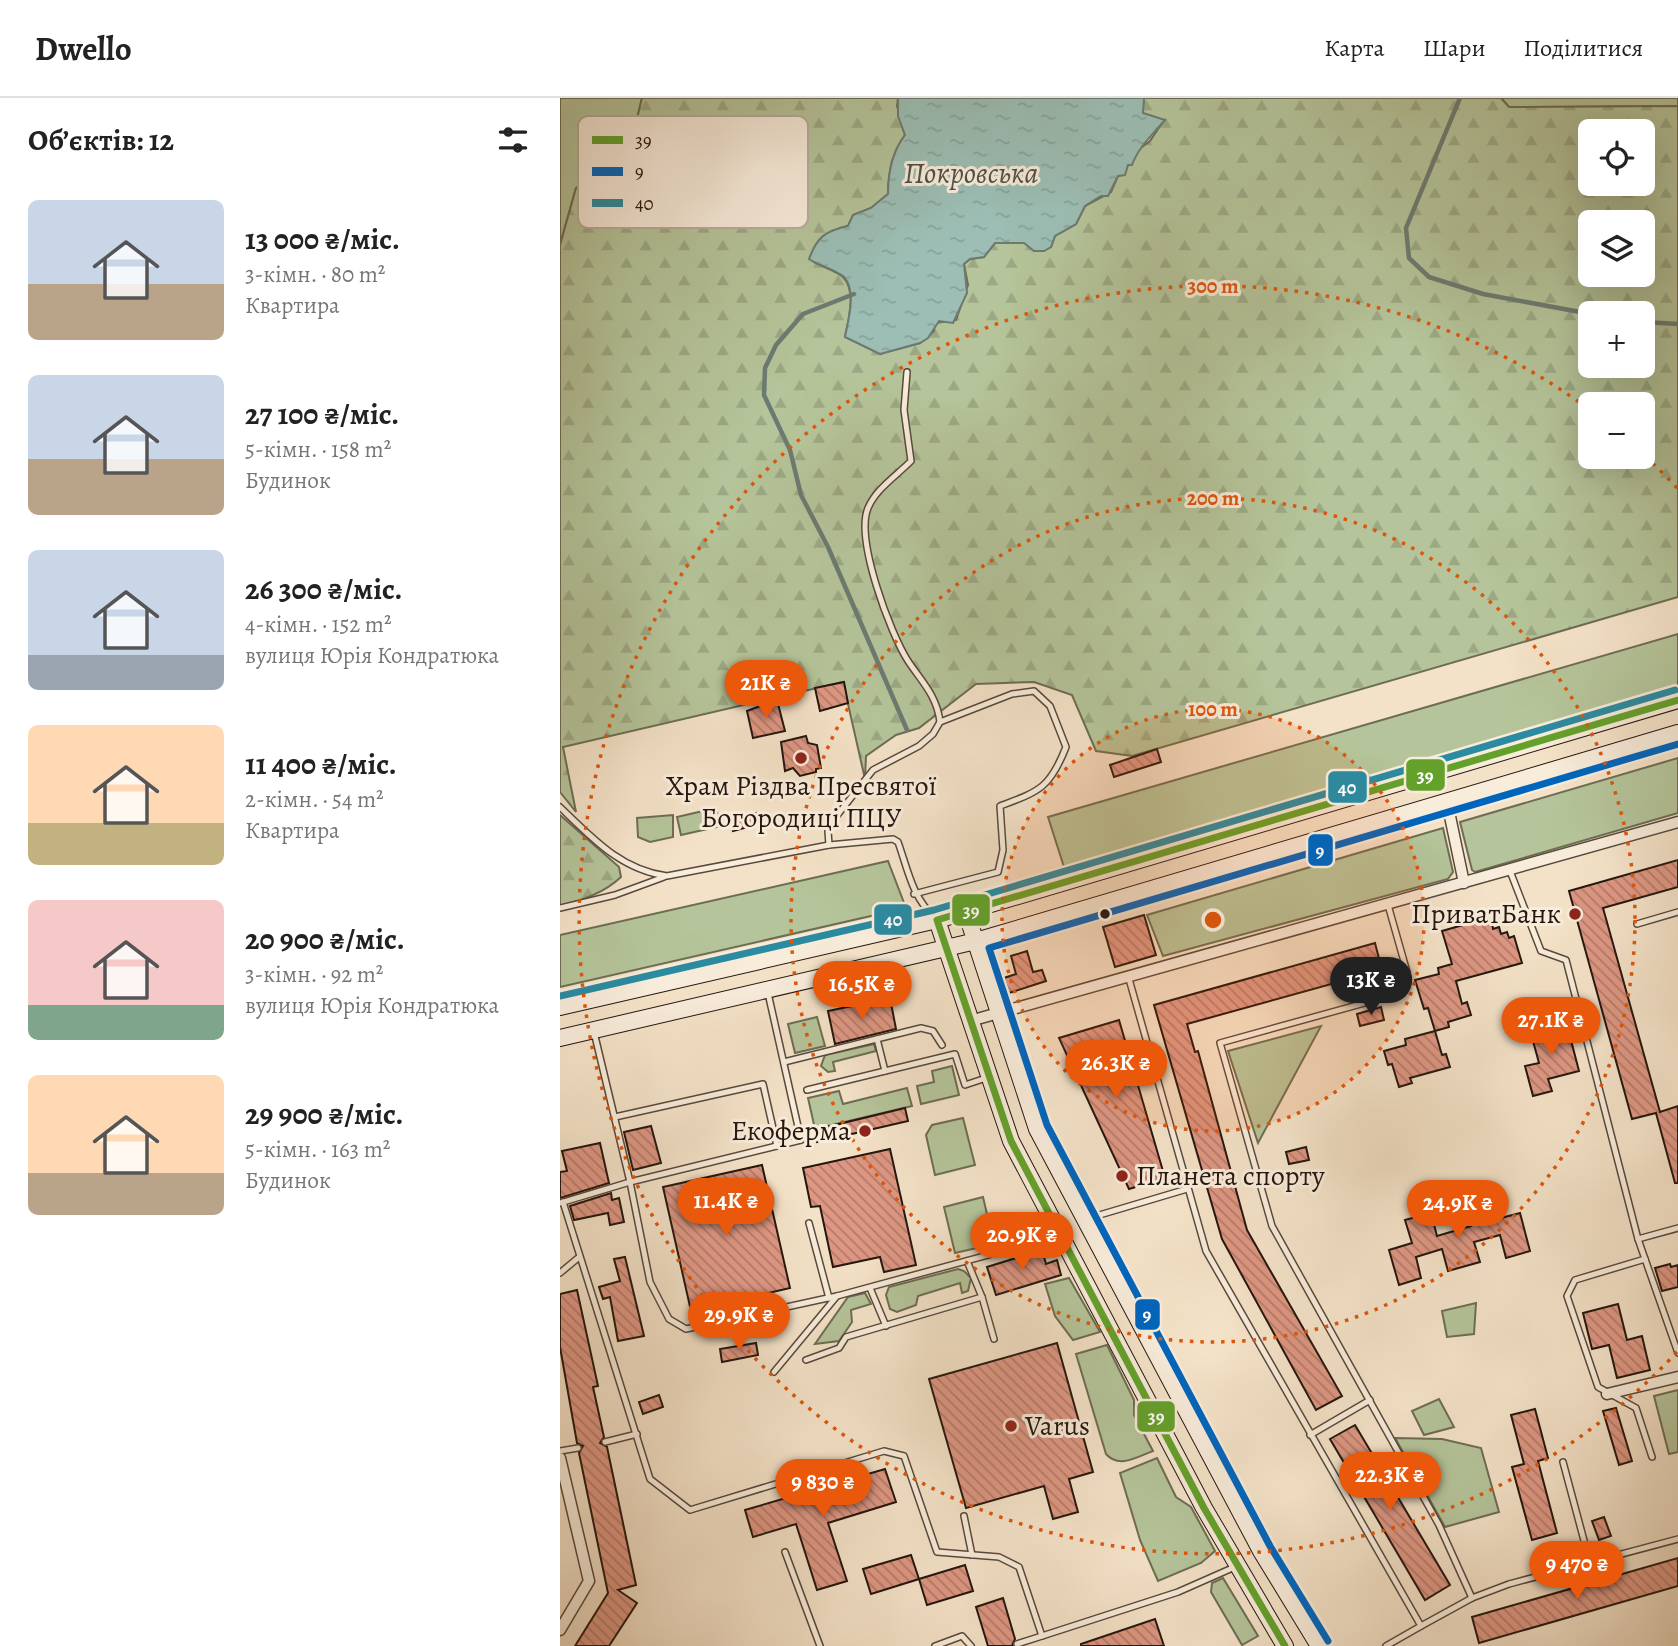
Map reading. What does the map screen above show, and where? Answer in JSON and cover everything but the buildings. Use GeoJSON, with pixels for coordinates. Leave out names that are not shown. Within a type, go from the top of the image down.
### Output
{"type":"FeatureCollection","features":[{"type":"Feature","properties":{"kind":"main road"},"geometry":{"type":"LineString","coordinates":[[560,1007],[937,920],[1678,700]]}},
{"type":"Feature","properties":{"kind":"main road"},"geometry":{"type":"LineString","coordinates":[[560,1038],[976,941],[1678,733]]}},
{"type":"Feature","properties":{"kind":"main road"},"geometry":{"type":"LineString","coordinates":[[966,912],[1037,1129],[1083,1221],[1154,1348],[1261,1551],[1319,1646]]}},
{"type":"Feature","properties":{"kind":"main road"},"geometry":{"type":"LineString","coordinates":[[937,920],[1011,1141],[1172,1448],[1285,1646]]}},
{"type":"Feature","properties":{"kind":"main road"},"geometry":{"type":"LineString","coordinates":[[1128,1360],[1154,1348]]}},
{"type":"Feature","properties":{"kind":"main road"},"geometry":{"type":"LineString","coordinates":[[1271,1622],[1296,1609]]}},
{"type":"Feature","properties":{"kind":"street"},"geometry":{"type":"LineString","coordinates":[[1447,802],[1464,883]]}},
{"type":"Feature","properties":{"kind":"street"},"geometry":{"type":"LineString","coordinates":[[970,1021],[1129,979],[1678,822]]}},
{"type":"Feature","properties":{"kind":"street"},"geometry":{"type":"LineString","coordinates":[[1606,1394],[1678,1377]]}},
{"type":"Feature","properties":{"kind":"street"},"geometry":{"type":"LineString","coordinates":[[560,1458],[589,1581],[560,1630]]}},
{"type":"Feature","properties":{"kind":"lane"},"geometry":{"type":"LineString","coordinates":[[829,845],[828,831],[831,823],[873,770],[919,746],[933,734],[940,722],[938,705],[896,638],[871,565],[864,527],[866,510],[874,495],[911,461],[904,410],[906,372]]}},
{"type":"Feature","properties":{"kind":"lane"},"geometry":{"type":"LineString","coordinates":[[914,894],[998,872],[1003,850],[1000,806],[1032,794],[1055,776],[1066,747],[1050,706],[1034,691],[1012,694],[940,722]]}},
{"type":"Feature","properties":{"kind":"lane"},"geometry":{"type":"LineString","coordinates":[[560,807],[617,859],[645,873],[667,876]]}},
{"type":"Feature","properties":{"kind":"lane"},"geometry":{"type":"LineString","coordinates":[[560,908],[615,895],[667,876],[829,845],[893,839],[898,842],[914,894],[921,906],[937,920]]}},
{"type":"Feature","properties":{"kind":"lane"},"geometry":{"type":"LineString","coordinates":[[1510,870],[1541,951],[1566,960],[1638,1239],[1678,1353]]}},
{"type":"Feature","properties":{"kind":"lane"},"geometry":{"type":"LineString","coordinates":[[1388,905],[1407,972],[1397,994],[1220,1042],[1272,1226],[1439,1525],[1472,1598]]}},
{"type":"Feature","properties":{"kind":"lane"},"geometry":{"type":"LineString","coordinates":[[1637,924],[1678,912]]}},
{"type":"Feature","properties":{"kind":"lane"},"geometry":{"type":"LineString","coordinates":[[1129,979],[1206,1251],[1421,1626]]}},
{"type":"Feature","properties":{"kind":"lane"},"geometry":{"type":"LineString","coordinates":[[768,991],[801,1140],[630,1182],[561,1203],[578,1258],[592,1290],[650,1479],[690,1510],[884,1451],[904,1456],[937,1552],[999,1557],[1019,1567],[1042,1636]]}},
{"type":"Feature","properties":{"kind":"lane"},"geometry":{"type":"LineString","coordinates":[[784,1062],[921,1028],[933,1031],[943,1045]]}},
{"type":"Feature","properties":{"kind":"lane"},"geometry":{"type":"LineString","coordinates":[[593,1030],[630,1182],[650,1282],[669,1319],[686,1329],[870,1288],[1061,1234]]}},
{"type":"Feature","properties":{"kind":"lane"},"geometry":{"type":"LineString","coordinates":[[877,1039],[886,1071]]}},
{"type":"Feature","properties":{"kind":"lane"},"geometry":{"type":"LineString","coordinates":[[807,1090],[955,1054],[965,1085],[988,1077]]}},
{"type":"Feature","properties":{"kind":"lane"},"geometry":{"type":"LineString","coordinates":[[615,1117],[763,1084],[777,1146]]}},
{"type":"Feature","properties":{"kind":"lane"},"geometry":{"type":"LineString","coordinates":[[1083,1221],[1187,1189]]}},
{"type":"Feature","properties":{"kind":"lane"},"geometry":{"type":"LineString","coordinates":[[809,1223],[829,1298]]}},
{"type":"Feature","properties":{"kind":"lane"},"geometry":{"type":"LineString","coordinates":[[1638,1239],[1678,1228]]}},
{"type":"Feature","properties":{"kind":"lane"},"geometry":{"type":"LineString","coordinates":[[560,1273],[578,1258]]}},
{"type":"Feature","properties":{"kind":"lane"},"geometry":{"type":"LineString","coordinates":[[1645,1259],[1575,1280],[1567,1296],[1598,1387],[1636,1409],[1652,1457]]}},
{"type":"Feature","properties":{"kind":"lane"},"geometry":{"type":"LineString","coordinates":[[967,1261],[982,1297],[994,1339]]}},
{"type":"Feature","properties":{"kind":"lane"},"geometry":{"type":"LineString","coordinates":[[870,1288],[886,1326]]}},
{"type":"Feature","properties":{"kind":"lane"},"geometry":{"type":"LineString","coordinates":[[774,1372],[837,1296]]}},
{"type":"Feature","properties":{"kind":"lane"},"geometry":{"type":"LineString","coordinates":[[806,1360],[839,1348],[846,1337],[982,1297]]}},
{"type":"Feature","properties":{"kind":"lane"},"geometry":{"type":"LineString","coordinates":[[1310,1435],[1370,1400]]}},
{"type":"Feature","properties":{"kind":"lane"},"geometry":{"type":"LineString","coordinates":[[605,1442],[637,1434]]}},
{"type":"Feature","properties":{"kind":"lane"},"geometry":{"type":"LineString","coordinates":[[560,1451],[578,1448]]}},
{"type":"Feature","properties":{"kind":"lane"},"geometry":{"type":"LineString","coordinates":[[1563,1462],[1590,1563]]}},
{"type":"Feature","properties":{"kind":"lane"},"geometry":{"type":"LineString","coordinates":[[964,1516],[972,1555]]}},
{"type":"Feature","properties":{"kind":"lane"},"geometry":{"type":"LineString","coordinates":[[1386,1646],[1472,1598],[1678,1539]]}},
{"type":"Feature","properties":{"kind":"lane"},"geometry":{"type":"LineString","coordinates":[[785,1552],[820,1646]]}},
{"type":"Feature","properties":{"kind":"lane"},"geometry":{"type":"LineString","coordinates":[[1017,1644],[1178,1592],[1237,1566]]}},
{"type":"Feature","properties":{"kind":"lane"},"geometry":{"type":"LineString","coordinates":[[934,1646],[962,1636],[971,1646]]}},
{"type":"Feature","properties":{"kind":"green space"},"geometry":{"type":"Polygon","coordinates":[[[560,98],[642,98],[638,116],[578,116],[578,187],[560,245],[560,98]]]}},
{"type":"Feature","properties":{"kind":"green space"},"geometry":{"type":"Polygon","coordinates":[[[642,98],[898,98],[897,106],[905,135],[892,163],[888,194],[871,208],[853,215],[848,226],[840,228],[814,262],[843,277],[850,290],[845,337],[880,354],[920,343],[934,331],[935,323],[956,320],[968,285],[964,264],[970,259],[984,257],[995,243],[1025,243],[1034,251],[1051,247],[1055,236],[1076,224],[1085,206],[1111,192],[1118,176],[1125,174],[1138,150],[1150,141],[1164,120],[1142,113],[1144,98],[1501,98],[1509,107],[1678,106],[1678,597],[1132,756],[1096,751],[1072,695],[1034,682],[976,684],[919,728],[896,735],[866,756],[865,779],[843,682],[563,747],[576,812],[560,792],[560,245],[578,187],[578,228],[808,228],[808,116],[638,116],[642,98]]]}},
{"type":"Feature","properties":{"kind":"green space"},"geometry":{"type":"Polygon","coordinates":[[[1501,98],[1678,98],[1678,106],[1509,107],[1501,98]]]}},
{"type":"Feature","properties":{"kind":"green space"},"geometry":{"type":"Polygon","coordinates":[[[1678,634],[1678,686],[1064,867],[1048,817],[1678,634]]]}},
{"type":"Feature","properties":{"kind":"green space"},"geometry":{"type":"Polygon","coordinates":[[[1678,758],[1678,813],[1475,872],[1472,870],[1460,822],[1678,758]]]}},
{"type":"Feature","properties":{"kind":"green space"},"geometry":{"type":"Polygon","coordinates":[[[716,808],[721,826],[681,835],[677,817],[716,808]]]}},
{"type":"Feature","properties":{"kind":"green space"},"geometry":{"type":"Polygon","coordinates":[[[560,815],[619,867],[621,877],[593,895],[560,906],[560,815]]]}},
{"type":"Feature","properties":{"kind":"green space"},"geometry":{"type":"Polygon","coordinates":[[[673,815],[673,837],[650,842],[638,837],[637,818],[673,815]]]}},
{"type":"Feature","properties":{"kind":"green space"},"geometry":{"type":"Polygon","coordinates":[[[1443,828],[1453,872],[1448,879],[1163,956],[1147,915],[1443,828]]]}},
{"type":"Feature","properties":{"kind":"green space"},"geometry":{"type":"Polygon","coordinates":[[[888,861],[906,908],[560,987],[560,935],[888,861]]]}},
{"type":"Feature","properties":{"kind":"green space"},"geometry":{"type":"Polygon","coordinates":[[[817,1017],[825,1046],[795,1053],[788,1024],[817,1017]]]}},
{"type":"Feature","properties":{"kind":"green space"},"geometry":{"type":"Polygon","coordinates":[[[1321,1026],[1258,1143],[1228,1051],[1321,1026]]]}},
{"type":"Feature","properties":{"kind":"green space"},"geometry":{"type":"Polygon","coordinates":[[[874,1044],[876,1051],[833,1062],[835,1071],[828,1072],[821,1066],[825,1055],[874,1044]]]}},
{"type":"Feature","properties":{"kind":"green space"},"geometry":{"type":"Polygon","coordinates":[[[952,1066],[959,1095],[921,1104],[917,1086],[934,1082],[932,1071],[952,1066]]]}},
{"type":"Feature","properties":{"kind":"green space"},"geometry":{"type":"Polygon","coordinates":[[[907,1088],[912,1106],[815,1129],[808,1098],[839,1091],[843,1104],[907,1088]]]}},
{"type":"Feature","properties":{"kind":"green space"},"geometry":{"type":"Polygon","coordinates":[[[963,1118],[975,1165],[935,1175],[926,1135],[932,1125],[963,1118]]]}},
{"type":"Feature","properties":{"kind":"green space"},"geometry":{"type":"Polygon","coordinates":[[[983,1197],[994,1244],[955,1253],[944,1207],[983,1197]]]}},
{"type":"Feature","properties":{"kind":"green space"},"geometry":{"type":"Polygon","coordinates":[[[958,1269],[971,1278],[968,1291],[962,1293],[960,1283],[918,1296],[916,1305],[897,1312],[890,1309],[886,1295],[889,1287],[958,1269]]]}},
{"type":"Feature","properties":{"kind":"green space"},"geometry":{"type":"Polygon","coordinates":[[[1069,1278],[1100,1332],[1073,1340],[1055,1316],[1045,1284],[1069,1278]]]}},
{"type":"Feature","properties":{"kind":"green space"},"geometry":{"type":"Polygon","coordinates":[[[865,1293],[871,1304],[851,1310],[852,1322],[839,1341],[815,1344],[848,1297],[865,1293]]]}},
{"type":"Feature","properties":{"kind":"green space"},"geometry":{"type":"Polygon","coordinates":[[[1476,1303],[1474,1334],[1447,1337],[1442,1311],[1476,1303]]]}},
{"type":"Feature","properties":{"kind":"green space"},"geometry":{"type":"Polygon","coordinates":[[[1107,1345],[1134,1400],[1134,1415],[1153,1451],[1122,1461],[1106,1454],[1076,1354],[1107,1345]]]}},
{"type":"Feature","properties":{"kind":"green space"},"geometry":{"type":"Polygon","coordinates":[[[1678,1390],[1678,1452],[1669,1454],[1654,1396],[1678,1390]]]}},
{"type":"Feature","properties":{"kind":"green space"},"geometry":{"type":"Polygon","coordinates":[[[1439,1399],[1454,1427],[1424,1435],[1412,1411],[1439,1399]]]}},
{"type":"Feature","properties":{"kind":"green space"},"geometry":{"type":"Polygon","coordinates":[[[1395,1438],[1442,1439],[1481,1448],[1499,1512],[1445,1527],[1395,1438]]]}},
{"type":"Feature","properties":{"kind":"green space"},"geometry":{"type":"Polygon","coordinates":[[[1157,1458],[1176,1497],[1191,1507],[1215,1551],[1201,1563],[1158,1581],[1140,1540],[1120,1473],[1157,1458]]]}},
{"type":"Feature","properties":{"kind":"green space"},"geometry":{"type":"Polygon","coordinates":[[[1223,1578],[1258,1636],[1242,1645],[1211,1592],[1212,1583],[1223,1578]]]}},
{"type":"Feature","properties":{"kind":"water","name":"Покровська"},"geometry":{"type":"Polygon","coordinates":[[[898,98],[1144,98],[1143,113],[1165,120],[1142,147],[1132,165],[1128,165],[1125,175],[1118,176],[1108,196],[1101,196],[1085,206],[1076,224],[1055,236],[1051,247],[1044,251],[1034,251],[1024,243],[995,243],[984,257],[970,259],[964,264],[967,293],[953,323],[939,321],[928,338],[920,343],[880,354],[845,337],[851,298],[848,283],[840,274],[809,259],[815,245],[823,236],[848,226],[853,215],[871,208],[888,194],[892,163],[905,135],[898,116],[898,98]]]}},
{"type":"Feature","properties":{"kind":"waterway"},"geometry":{"type":"LineString","coordinates":[[1460,98],[1406,228],[1409,258],[1429,277],[1483,294],[1578,312]]}},
{"type":"Feature","properties":{"kind":"waterway"},"geometry":{"type":"LineString","coordinates":[[854,294],[803,314],[776,345],[765,368],[764,395],[790,450],[801,495],[828,547],[907,730]]}},
{"type":"Feature","properties":{"kind":"waterway"},"geometry":{"type":"LineString","coordinates":[[1655,323],[1678,324]]}},
{"type":"Feature","properties":{"kind":"transit line","name":"40"},"geometry":{"type":"LineString","coordinates":[[560,996],[934,910],[1675,690]]}},
{"type":"Feature","properties":{"kind":"transit line","name":"39"},"geometry":{"type":"LineString","coordinates":[[1285,1646],[1204,1508],[1011,1141],[937,920],[1678,700]]}},
{"type":"Feature","properties":{"kind":"transit line","name":"9"},"geometry":{"type":"LineString","coordinates":[[1328,1641],[1270,1546],[1047,1125],[989,948],[1678,744]]}},
{"type":"Feature","properties":{"kind":"place","name":"Храм Різдва Пресвятої Богородиці ПЦУ"},"geometry":{"type":"Point","coordinates":[801,758]}},
{"type":"Feature","properties":{"kind":"place","name":"ПриватБанк"},"geometry":{"type":"Point","coordinates":[1575,914]}},
{"type":"Feature","properties":{"kind":"place","name":"Екоферма"},"geometry":{"type":"Point","coordinates":[865,1131]}},
{"type":"Feature","properties":{"kind":"place","name":"Планета спорту"},"geometry":{"type":"Point","coordinates":[1122,1176]}},
{"type":"Feature","properties":{"kind":"place","name":"Varus"},"geometry":{"type":"Point","coordinates":[1011,1426]}}]}
